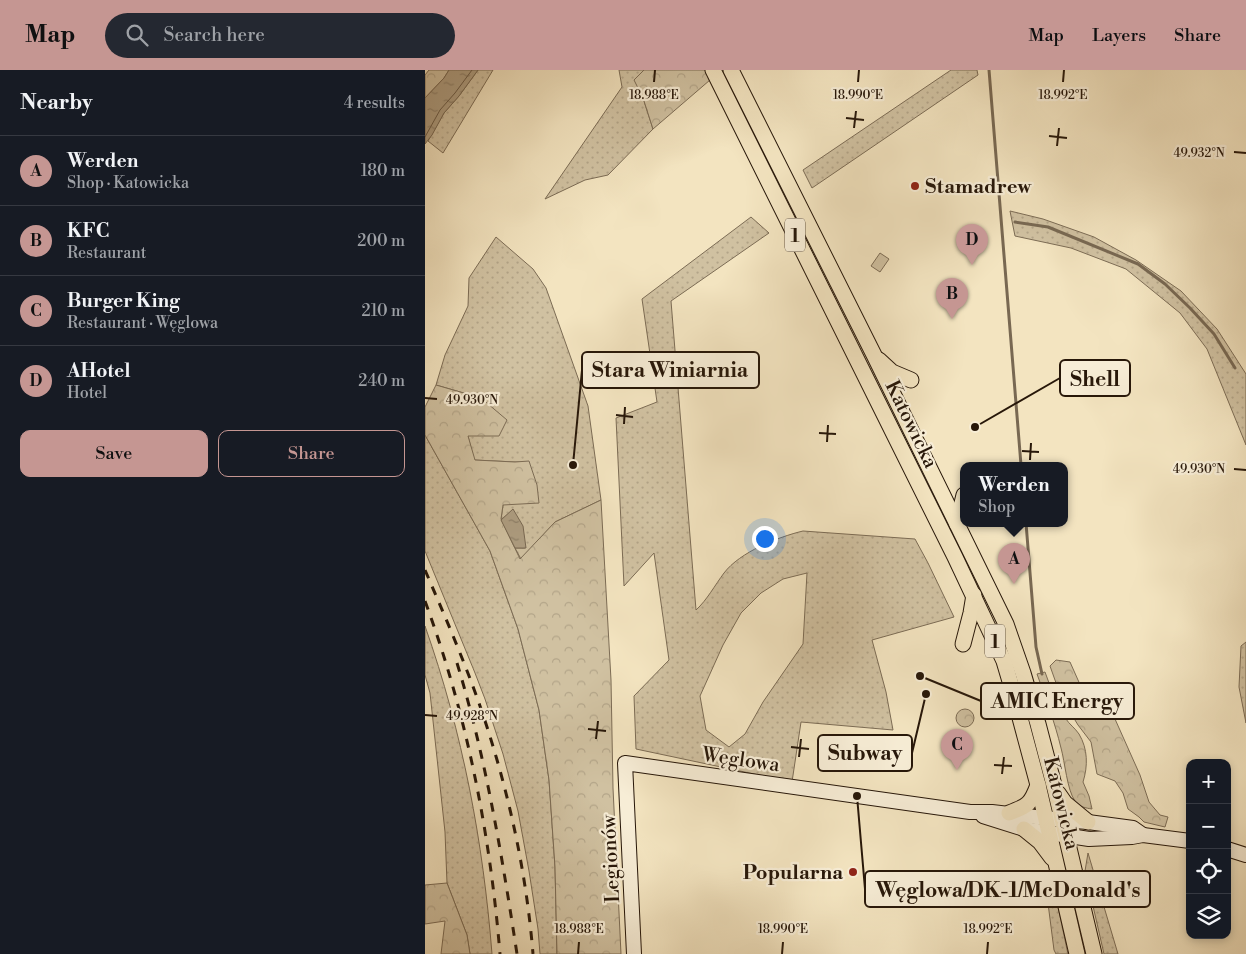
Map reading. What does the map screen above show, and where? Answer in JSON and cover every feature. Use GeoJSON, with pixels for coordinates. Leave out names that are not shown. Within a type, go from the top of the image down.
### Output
{"type":"FeatureCollection","features":[{"type":"Feature","properties":{"kind":"main road","name":"Katowicka"},"geometry":{"type":"LineString","coordinates":[[713,70],[974,595],[1004,661],[1038,785],[1077,954]]}},
{"type":"Feature","properties":{"kind":"main road","name":"Katowicka"},"geometry":{"type":"LineString","coordinates":[[731,70],[1006,624],[1030,696],[1055,789],[1094,954]]}},
{"type":"Feature","properties":{"kind":"main road"},"geometry":{"type":"LineString","coordinates":[[874,355],[892,372],[911,380]]}},
{"type":"Feature","properties":{"kind":"main road"},"geometry":{"type":"LineString","coordinates":[[957,524],[960,512]]}},
{"type":"Feature","properties":{"kind":"main road"},"geometry":{"type":"LineString","coordinates":[[963,644],[974,595]]}},
{"type":"Feature","properties":{"kind":"main road"},"geometry":{"type":"LineString","coordinates":[[1009,813],[1023,808],[1032,800],[1038,785]]}},
{"type":"Feature","properties":{"kind":"main road"},"geometry":{"type":"LineString","coordinates":[[1055,789],[1065,803],[1087,822]]}},
{"type":"Feature","properties":{"kind":"main road"},"geometry":{"type":"LineString","coordinates":[[1024,829],[1041,842],[1057,867]]}},
{"type":"Feature","properties":{"kind":"street","name":"Węglowa"},"geometry":{"type":"LineString","coordinates":[[625,763],[970,812],[1009,813],[1133,828],[1143,834],[1186,840]]}},
{"type":"Feature","properties":{"kind":"street","name":"Legionów"},"geometry":{"type":"LineString","coordinates":[[625,763],[634,954]]}},
{"type":"Feature","properties":{"kind":"street","name":"Węglowa"},"geometry":{"type":"LineString","coordinates":[[970,812],[1024,829],[1049,834],[1089,839],[1132,837],[1143,834]]}},
{"type":"Feature","properties":{"kind":"street"},"geometry":{"type":"LineString","coordinates":[[1231,850],[1246,855]]}},
{"type":"Feature","properties":{"kind":"green space"},"geometry":{"type":"Polygon","coordinates":[[[429,70],[449,70],[425,98],[425,75],[429,70]]]}},
{"type":"Feature","properties":{"kind":"green space"},"geometry":{"type":"Polygon","coordinates":[[[478,70],[493,70],[443,153],[428,141],[444,113],[478,70]]]}},
{"type":"Feature","properties":{"kind":"green space"},"geometry":{"type":"Polygon","coordinates":[[[619,70],[644,70],[635,80],[653,129],[608,175],[585,180],[545,199],[622,87],[619,70]]]}},
{"type":"Feature","properties":{"kind":"green space"},"geometry":{"type":"Polygon","coordinates":[[[644,70],[705,70],[710,80],[653,129],[643,98],[634,80],[644,70]]]}},
{"type":"Feature","properties":{"kind":"green space"},"geometry":{"type":"Polygon","coordinates":[[[951,70],[977,70],[978,75],[812,188],[803,170],[951,70]]]}},
{"type":"Feature","properties":{"kind":"green space"},"geometry":{"type":"Polygon","coordinates":[[[1010,211],[1043,219],[1094,237],[1136,260],[1181,291],[1217,329],[1246,374],[1246,445],[1207,349],[1180,313],[1126,269],[1071,248],[1015,236],[1010,211]]]}},
{"type":"Feature","properties":{"kind":"green space"},"geometry":{"type":"Polygon","coordinates":[[[751,217],[769,233],[671,301],[696,610],[724,573],[740,558],[771,541],[803,531],[915,539],[954,617],[872,640],[886,692],[893,730],[801,722],[792,782],[636,749],[634,696],[669,660],[654,553],[624,586],[616,418],[657,402],[642,299],[751,217]],[[807,573],[783,579],[761,593],[741,613],[723,645],[700,696],[706,730],[729,747],[745,734],[763,702],[803,644],[807,573]]]}},
{"type":"Feature","properties":{"kind":"green space"},"geometry":{"type":"Polygon","coordinates":[[[496,237],[533,269],[546,288],[588,406],[601,500],[555,522],[521,559],[515,548],[525,548],[513,510],[501,520],[503,505],[529,462],[474,460],[468,436],[481,398],[436,385],[445,355],[468,306],[469,278],[496,237]]]}},
{"type":"Feature","properties":{"kind":"green space"},"geometry":{"type":"Polygon","coordinates":[[[880,253],[889,259],[880,272],[871,266],[880,253]]]}},
{"type":"Feature","properties":{"kind":"green space"},"geometry":{"type":"Polygon","coordinates":[[[436,385],[481,398],[507,420],[499,436],[468,436],[475,460],[529,461],[537,485],[539,503],[503,505],[501,519],[520,559],[555,522],[601,500],[611,680],[613,788],[621,954],[557,954],[555,867],[549,780],[539,710],[518,629],[490,551],[425,435],[425,407],[436,385]]]}},
{"type":"Feature","properties":{"kind":"green space"},"geometry":{"type":"Polygon","coordinates":[[[425,435],[490,551],[518,629],[539,710],[549,780],[555,867],[557,954],[540,954],[538,929],[518,811],[503,754],[485,699],[425,551],[425,435]]]}},
{"type":"Feature","properties":{"kind":"green space"},"geometry":{"type":"Polygon","coordinates":[[[425,626],[461,747],[477,829],[492,954],[470,954],[467,935],[447,883],[445,832],[430,693],[425,675],[425,626]]]}},
{"type":"Feature","properties":{"kind":"green space"},"geometry":{"type":"Polygon","coordinates":[[[1246,642],[1246,723],[1239,687],[1241,646],[1246,642]]]}},
{"type":"Feature","properties":{"kind":"green space"},"geometry":{"type":"Polygon","coordinates":[[[1056,660],[1070,662],[1086,698],[1097,712],[1115,719],[1140,775],[1149,802],[1160,815],[1168,817],[1165,827],[1144,822],[1128,809],[1123,793],[1115,781],[1097,774],[1091,742],[1061,697],[1050,666],[1056,660]]]}},
{"type":"Feature","properties":{"kind":"green space"},"geometry":{"type":"Polygon","coordinates":[[[1045,672],[1059,708],[1082,740],[1086,752],[1086,770],[1083,782],[1092,809],[1079,805],[1072,796],[1056,729],[1037,674],[1045,672]]]}},
{"type":"Feature","properties":{"kind":"green space"},"geometry":{"type":"Polygon","coordinates":[[[965,709],[971,712],[974,718],[971,724],[965,727],[959,724],[956,718],[959,712],[965,709]]]}},
{"type":"Feature","properties":{"kind":"green space"},"geometry":{"type":"Polygon","coordinates":[[[1088,853],[1118,954],[1104,954],[1085,871],[1088,853]]]}},
{"type":"Feature","properties":{"kind":"green space"},"geometry":{"type":"Polygon","coordinates":[[[1051,874],[1068,954],[1056,954],[1054,950],[1045,880],[1051,874]]]}},
{"type":"Feature","properties":{"kind":"green space"},"geometry":{"type":"Polygon","coordinates":[[[447,883],[467,935],[470,954],[441,954],[445,921],[425,924],[425,885],[447,883]]]}},
{"type":"Feature","properties":{"kind":"water"},"geometry":{"type":"Polygon","coordinates":[[[449,70],[478,70],[444,113],[425,144],[425,98],[449,70]]]}},
{"type":"Feature","properties":{"kind":"water"},"geometry":{"type":"Polygon","coordinates":[[[513,509],[523,526],[526,548],[515,548],[501,520],[513,509]]]}},
{"type":"Feature","properties":{"kind":"waterway"},"geometry":{"type":"LineString","coordinates":[[989,70],[1021,462]]}},
{"type":"Feature","properties":{"kind":"waterway"},"geometry":{"type":"LineString","coordinates":[[1015,222],[1048,227],[1138,264],[1165,284],[1190,308],[1214,334],[1235,368]]}},
{"type":"Feature","properties":{"kind":"waterway"},"geometry":{"type":"LineString","coordinates":[[1026,527],[1036,647],[1042,674]]}},
{"type":"Feature","properties":{"kind":"railway"},"geometry":{"type":"LineString","coordinates":[[425,570],[473,686],[507,795],[526,890],[533,954]]}},
{"type":"Feature","properties":{"kind":"railway"},"geometry":{"type":"LineString","coordinates":[[425,601],[453,687],[475,775],[490,864],[500,954]]}},
{"type":"Feature","properties":{"kind":"railway"},"geometry":{"type":"LineString","coordinates":[[457,663],[485,771],[517,954]]}},
{"type":"Feature","properties":{"kind":"place","name":"Stamadrew"},"geometry":{"type":"Point","coordinates":[915,186]}},
{"type":"Feature","properties":{"kind":"place","name":"AHotel"},"geometry":{"type":"Point","coordinates":[972,265]}},
{"type":"Feature","properties":{"kind":"place","name":"KFC"},"geometry":{"type":"Point","coordinates":[952,319]}},
{"type":"Feature","properties":{"kind":"place","name":"Shell"},"geometry":{"type":"Point","coordinates":[975,427]}},
{"type":"Feature","properties":{"kind":"place","name":"Stara Winiarnia"},"geometry":{"type":"Point","coordinates":[573,465]}},
{"type":"Feature","properties":{"kind":"place","name":"Werden"},"geometry":{"type":"Point","coordinates":[1014,584]}},
{"type":"Feature","properties":{"kind":"place","name":"AMIC Energy"},"geometry":{"type":"Point","coordinates":[920,676]}},
{"type":"Feature","properties":{"kind":"place","name":"Subway"},"geometry":{"type":"Point","coordinates":[926,694]}},
{"type":"Feature","properties":{"kind":"place","name":"Burger King"},"geometry":{"type":"Point","coordinates":[957,770]}},
{"type":"Feature","properties":{"kind":"place","name":"Węglowa/DK-1/McDonald's"},"geometry":{"type":"Point","coordinates":[857,796]}},
{"type":"Feature","properties":{"kind":"place","name":"Popularna"},"geometry":{"type":"Point","coordinates":[853,872]}}]}
